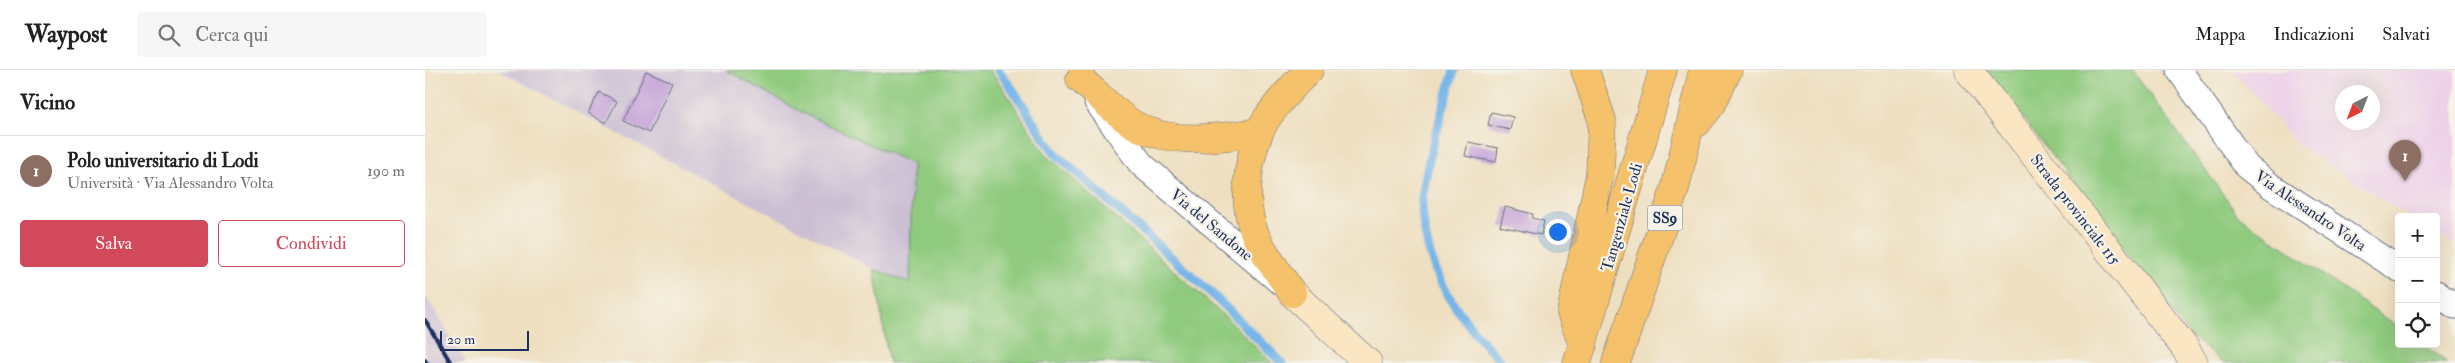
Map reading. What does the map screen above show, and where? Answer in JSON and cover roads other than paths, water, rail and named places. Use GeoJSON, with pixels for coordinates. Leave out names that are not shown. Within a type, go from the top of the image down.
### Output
{"type":"FeatureCollection","features":[{"type":"Feature","properties":{"kind":"highway"},"geometry":{"type":"LineString","coordinates":[[1292,293],[1255,235],[1248,210],[1247,178],[1259,132],[1289,91],[1309,70]]}},
{"type":"Feature","properties":{"kind":"highway"},"geometry":{"type":"LineString","coordinates":[[1580,354],[1571,312],[1600,174],[1602,120],[1585,70]]}},
{"type":"Feature","properties":{"kind":"highway","name":"Tangenziale Lodi"},"geometry":{"type":"LineString","coordinates":[[1580,354],[1663,70]]}},
{"type":"Feature","properties":{"kind":"highway","name":"SS9"},"geometry":{"type":"LineString","coordinates":[[1616,363],[1675,189],[1690,132],[1703,70]]}},
{"type":"Feature","properties":{"kind":"highway"},"geometry":{"type":"LineString","coordinates":[[1690,132],[1712,104],[1728,70]]}},
{"type":"Feature","properties":{"kind":"highway"},"geometry":{"type":"LineString","coordinates":[[1077,74],[1128,121],[1162,136],[1209,140],[1259,132]]}},
{"type":"Feature","properties":{"kind":"main road","name":"Strada provinciale 115"},"geometry":{"type":"LineString","coordinates":[[1968,70],[2193,358]]}},
{"type":"Feature","properties":{"kind":"main road","name":"Via del Sandone"},"geometry":{"type":"LineString","coordinates":[[1292,293],[1368,363]]}},
{"type":"Feature","properties":{"kind":"street","name":"Via Alessandro Volta"},"geometry":{"type":"LineString","coordinates":[[2179,70],[2247,167],[2271,186],[2395,266]]}},
{"type":"Feature","properties":{"kind":"street","name":"Via del Sandone"},"geometry":{"type":"LineString","coordinates":[[1077,74],[1141,164],[1292,293]]}},
{"type":"Feature","properties":{"kind":"street"},"geometry":{"type":"LineString","coordinates":[[2440,296],[2455,306]]}},
{"type":"Feature","properties":{"kind":"waterway"},"geometry":{"type":"LineString","coordinates":[[998,70],[1057,155],[1208,290],[1282,363]]}},
{"type":"Feature","properties":{"kind":"waterway"},"geometry":{"type":"LineString","coordinates":[[1454,70],[1431,151],[1424,184],[1422,203],[1424,226],[1434,266],[1442,284],[1475,333],[1502,363]]}},
{"type":"Feature","properties":{"kind":"railway"},"geometry":{"type":"LineString","coordinates":[[425,320],[451,363]]}},
{"type":"Feature","properties":{"kind":"place","name":"Polo universitario di Lodi"},"geometry":{"type":"Point","coordinates":[2405,181]}}]}
